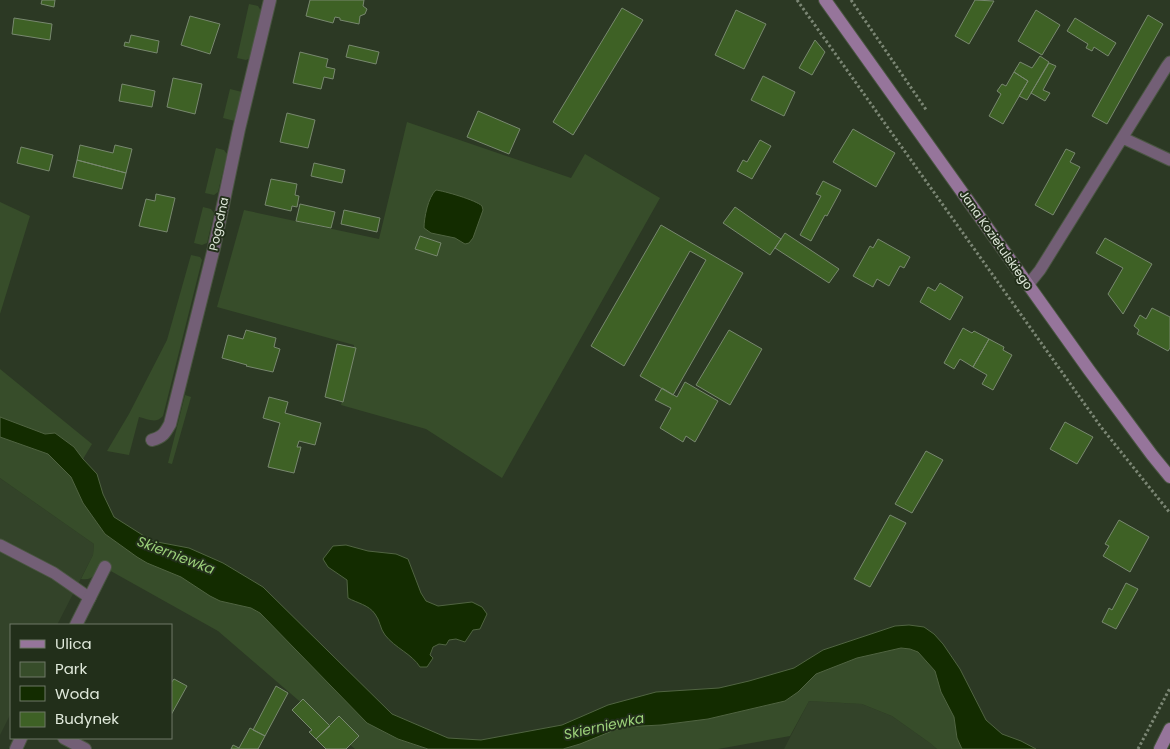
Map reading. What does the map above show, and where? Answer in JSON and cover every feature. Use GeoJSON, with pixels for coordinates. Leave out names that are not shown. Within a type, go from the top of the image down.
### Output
{"type":"FeatureCollection","features":[{"type":"Feature","properties":{"kind":"main road","name":"Jana Kozietulskiego"},"geometry":{"type":"LineString","coordinates":[[825,0],[1088,370],[1170,477]]}},
{"type":"Feature","properties":{"kind":"main road"},"geometry":{"type":"LineString","coordinates":[[1160,749],[1170,729]]}},
{"type":"Feature","properties":{"kind":"street","name":"Pogodna"},"geometry":{"type":"LineString","coordinates":[[152,440],[159,438],[170,424],[214,248],[239,129],[270,0]]}},
{"type":"Feature","properties":{"kind":"street"},"geometry":{"type":"LineString","coordinates":[[77,624],[105,567]]}},
{"type":"Feature","properties":{"kind":"street"},"geometry":{"type":"LineString","coordinates":[[66,739],[85,749]]}},
{"type":"Feature","properties":{"kind":"lane"},"geometry":{"type":"LineString","coordinates":[[1028,285],[1040,270],[1170,62]]}},
{"type":"Feature","properties":{"kind":"lane"},"geometry":{"type":"LineString","coordinates":[[1123,138],[1170,160]]}},
{"type":"Feature","properties":{"kind":"lane"},"geometry":{"type":"LineString","coordinates":[[0,545],[54,573],[90,598]]}},
{"type":"Feature","properties":{"kind":"path"},"geometry":{"type":"LineString","coordinates":[[797,0],[1101,427],[1170,513]]}},
{"type":"Feature","properties":{"kind":"path"},"geometry":{"type":"LineString","coordinates":[[1138,749],[1170,688]]}},
{"type":"Feature","properties":{"kind":"shaded area"},"geometry":{"type":"Polygon","coordinates":[[[0,478],[94,544],[93,555],[58,624],[10,624],[10,715],[0,735],[0,478]]]}},
{"type":"Feature","properties":{"kind":"shaded area"},"geometry":{"type":"Polygon","coordinates":[[[809,701],[862,704],[892,716],[937,749],[784,749],[809,701]]]}},
{"type":"Feature","properties":{"kind":"green space"},"geometry":{"type":"Polygon","coordinates":[[[249,4],[258,6],[261,11],[250,58],[246,60],[237,58],[249,4]]]}},
{"type":"Feature","properties":{"kind":"green space"},"geometry":{"type":"Polygon","coordinates":[[[230,89],[242,92],[235,121],[223,118],[230,89]]]}},
{"type":"Feature","properties":{"kind":"green space"},"geometry":{"type":"Polygon","coordinates":[[[407,122],[571,178],[585,154],[660,198],[502,478],[426,429],[341,405],[354,345],[217,307],[244,210],[379,239],[407,122]]]}},
{"type":"Feature","properties":{"kind":"green space"},"geometry":{"type":"Polygon","coordinates":[[[216,148],[224,150],[227,154],[218,192],[214,195],[205,193],[216,148]]]}},
{"type":"Feature","properties":{"kind":"green space"},"geometry":{"type":"Polygon","coordinates":[[[0,202],[30,216],[0,314],[0,202]]]}},
{"type":"Feature","properties":{"kind":"green space"},"geometry":{"type":"Polygon","coordinates":[[[203,207],[211,209],[214,213],[207,243],[202,245],[194,243],[203,207]]]}},
{"type":"Feature","properties":{"kind":"green space"},"geometry":{"type":"Polygon","coordinates":[[[191,255],[200,257],[202,260],[163,416],[158,420],[139,417],[129,455],[107,451],[129,414],[167,340],[191,255]]]}},
{"type":"Feature","properties":{"kind":"green space"},"geometry":{"type":"Polygon","coordinates":[[[0,369],[92,444],[83,459],[74,447],[55,433],[45,434],[0,417],[0,369]]]}},
{"type":"Feature","properties":{"kind":"green space"},"geometry":{"type":"Polygon","coordinates":[[[185,395],[191,397],[172,464],[168,463],[185,395]]]}},
{"type":"Feature","properties":{"kind":"green space"},"geometry":{"type":"Polygon","coordinates":[[[0,437],[48,454],[71,477],[83,503],[105,534],[147,563],[181,577],[220,601],[251,608],[260,613],[367,723],[398,739],[428,749],[355,749],[218,631],[100,565],[91,578],[81,579],[93,555],[94,544],[0,478],[0,437]]]}},
{"type":"Feature","properties":{"kind":"green space"},"geometry":{"type":"Polygon","coordinates":[[[901,648],[918,652],[935,671],[941,692],[954,717],[957,738],[962,749],[937,749],[892,716],[862,704],[809,701],[790,736],[718,749],[563,749],[622,727],[661,725],[708,719],[785,701],[798,692],[816,674],[857,658],[901,648]]]}},
{"type":"Feature","properties":{"kind":"water"},"geometry":{"type":"Polygon","coordinates":[[[436,190],[467,199],[482,206],[483,210],[473,238],[469,243],[465,244],[455,238],[431,233],[424,228],[429,202],[436,190]]]}},
{"type":"Feature","properties":{"kind":"water","name":"Skierniewka"},"geometry":{"type":"Polygon","coordinates":[[[0,417],[45,434],[55,433],[74,447],[97,474],[103,494],[114,517],[152,541],[189,548],[223,563],[263,587],[392,714],[448,738],[481,740],[562,725],[608,705],[656,692],[719,688],[749,681],[794,668],[823,650],[895,626],[909,625],[924,627],[943,644],[960,669],[986,720],[1002,734],[1036,749],[962,749],[957,738],[954,717],[941,692],[935,671],[918,652],[901,648],[857,658],[816,674],[798,692],[785,701],[708,719],[661,725],[622,727],[563,749],[428,749],[398,739],[367,723],[260,613],[251,608],[220,601],[210,596],[181,577],[147,563],[105,534],[83,503],[71,477],[48,454],[0,437],[0,417]]]}},
{"type":"Feature","properties":{"kind":"water"},"geometry":{"type":"Polygon","coordinates":[[[346,545],[368,551],[396,554],[408,559],[426,601],[438,606],[472,602],[482,607],[487,614],[480,629],[473,630],[465,642],[456,639],[449,640],[446,645],[439,644],[433,647],[430,655],[433,658],[427,667],[420,667],[413,658],[385,635],[377,616],[372,611],[366,606],[348,598],[347,580],[328,567],[323,559],[333,546],[346,545]]]}},
{"type":"Feature","properties":{"kind":"building"},"geometry":{"type":"Polygon","coordinates":[[[42,0],[55,0],[54,7],[41,4],[42,0]]]}},
{"type":"Feature","properties":{"kind":"building"},"geometry":{"type":"Polygon","coordinates":[[[310,0],[364,0],[363,6],[367,9],[365,14],[360,16],[359,24],[335,17],[333,23],[306,16],[310,0]]]}},
{"type":"Feature","properties":{"kind":"building"},"geometry":{"type":"Polygon","coordinates":[[[975,0],[994,1],[969,44],[955,36],[975,0]]]}},
{"type":"Feature","properties":{"kind":"building"},"geometry":{"type":"Polygon","coordinates":[[[622,8],[643,20],[573,135],[553,122],[622,8]]]}},
{"type":"Feature","properties":{"kind":"building"},"geometry":{"type":"Polygon","coordinates":[[[736,10],[766,24],[744,69],[715,55],[736,10]]]}},
{"type":"Feature","properties":{"kind":"building"},"geometry":{"type":"Polygon","coordinates":[[[1036,10],[1060,25],[1042,55],[1018,41],[1036,10]]]}},
{"type":"Feature","properties":{"kind":"building"},"geometry":{"type":"Polygon","coordinates":[[[1148,15],[1163,24],[1107,124],[1092,116],[1148,15]]]}},
{"type":"Feature","properties":{"kind":"building"},"geometry":{"type":"Polygon","coordinates":[[[190,16],[220,24],[210,54],[181,45],[190,16]]]}},
{"type":"Feature","properties":{"kind":"building"},"geometry":{"type":"Polygon","coordinates":[[[14,18],[52,24],[50,40],[12,34],[14,18]]]}},
{"type":"Feature","properties":{"kind":"building"},"geometry":{"type":"Polygon","coordinates":[[[1075,18],[1116,43],[1108,56],[1094,47],[1092,51],[1086,48],[1088,44],[1067,31],[1075,18]]]}},
{"type":"Feature","properties":{"kind":"building"},"geometry":{"type":"Polygon","coordinates":[[[131,35],[159,41],[157,53],[124,46],[125,42],[129,43],[131,35]]]}},
{"type":"Feature","properties":{"kind":"building"},"geometry":{"type":"Polygon","coordinates":[[[815,40],[825,52],[812,75],[799,68],[815,40]]]}},
{"type":"Feature","properties":{"kind":"building"},"geometry":{"type":"Polygon","coordinates":[[[349,45],[379,52],[376,64],[346,57],[349,45]]]}},
{"type":"Feature","properties":{"kind":"building"},"geometry":{"type":"Polygon","coordinates":[[[300,52],[328,59],[326,67],[335,69],[333,79],[324,77],[321,89],[293,83],[300,52]]]}},
{"type":"Feature","properties":{"kind":"building"},"geometry":{"type":"Polygon","coordinates":[[[1040,56],[1049,62],[1027,100],[1019,96],[1028,81],[1014,72],[1020,62],[1032,68],[1040,56]]]}},
{"type":"Feature","properties":{"kind":"building"},"geometry":{"type":"Polygon","coordinates":[[[1049,63],[1056,66],[1043,90],[1050,93],[1045,101],[1031,93],[1049,63]]]}},
{"type":"Feature","properties":{"kind":"building"},"geometry":{"type":"Polygon","coordinates":[[[1014,72],[1028,81],[1003,124],[989,116],[1001,94],[997,91],[1002,84],[1006,86],[1014,72]]]}},
{"type":"Feature","properties":{"kind":"building"},"geometry":{"type":"Polygon","coordinates":[[[763,76],[795,92],[784,116],[751,100],[763,76]]]}},
{"type":"Feature","properties":{"kind":"building"},"geometry":{"type":"Polygon","coordinates":[[[173,78],[202,84],[195,114],[167,107],[173,78]]]}},
{"type":"Feature","properties":{"kind":"building"},"geometry":{"type":"Polygon","coordinates":[[[122,84],[155,91],[152,107],[119,101],[122,84]]]}},
{"type":"Feature","properties":{"kind":"building"},"geometry":{"type":"Polygon","coordinates":[[[478,111],[520,129],[509,154],[467,137],[478,111]]]}},
{"type":"Feature","properties":{"kind":"building"},"geometry":{"type":"Polygon","coordinates":[[[287,113],[315,120],[308,148],[280,142],[287,113]]]}},
{"type":"Feature","properties":{"kind":"building"},"geometry":{"type":"Polygon","coordinates":[[[853,129],[895,153],[876,187],[833,162],[853,129]]]}},
{"type":"Feature","properties":{"kind":"building"},"geometry":{"type":"Polygon","coordinates":[[[760,140],[771,146],[752,179],[737,171],[743,160],[747,162],[760,140]]]}},
{"type":"Feature","properties":{"kind":"building"},"geometry":{"type":"Polygon","coordinates":[[[80,145],[113,153],[115,145],[132,149],[126,173],[77,160],[80,145]]]}},
{"type":"Feature","properties":{"kind":"building"},"geometry":{"type":"Polygon","coordinates":[[[21,147],[53,155],[49,171],[17,163],[21,147]]]}},
{"type":"Feature","properties":{"kind":"building"},"geometry":{"type":"Polygon","coordinates":[[[1066,149],[1075,153],[1070,162],[1080,167],[1053,215],[1035,205],[1066,149]]]}},
{"type":"Feature","properties":{"kind":"building"},"geometry":{"type":"Polygon","coordinates":[[[77,160],[126,173],[122,189],[73,177],[77,160]]]}},
{"type":"Feature","properties":{"kind":"building"},"geometry":{"type":"Polygon","coordinates":[[[314,163],[345,170],[342,183],[311,176],[314,163]]]}},
{"type":"Feature","properties":{"kind":"building"},"geometry":{"type":"Polygon","coordinates":[[[271,179],[297,184],[295,195],[299,196],[297,207],[292,206],[291,211],[265,205],[271,179]]]}},
{"type":"Feature","properties":{"kind":"building"},"geometry":{"type":"Polygon","coordinates":[[[823,181],[841,190],[811,241],[800,235],[821,196],[816,194],[823,181]]]}},
{"type":"Feature","properties":{"kind":"building"},"geometry":{"type":"Polygon","coordinates":[[[156,194],[175,198],[167,232],[139,226],[146,199],[155,201],[156,194]]]}},
{"type":"Feature","properties":{"kind":"building"},"geometry":{"type":"Polygon","coordinates":[[[300,204],[335,212],[331,228],[296,221],[300,204]]]}},
{"type":"Feature","properties":{"kind":"building"},"geometry":{"type":"Polygon","coordinates":[[[735,207],[781,239],[770,255],[723,223],[735,207]]]}},
{"type":"Feature","properties":{"kind":"building"},"geometry":{"type":"Polygon","coordinates":[[[344,210],[380,218],[377,232],[341,224],[344,210]]]}},
{"type":"Feature","properties":{"kind":"building"},"geometry":{"type":"Polygon","coordinates":[[[661,225],[743,273],[673,395],[640,376],[706,260],[690,251],[624,366],[591,346],[661,225]]]}},
{"type":"Feature","properties":{"kind":"building"},"geometry":{"type":"Polygon","coordinates":[[[785,233],[839,269],[829,283],[775,248],[785,233]]]}},
{"type":"Feature","properties":{"kind":"building"},"geometry":{"type":"Polygon","coordinates":[[[420,236],[441,243],[437,256],[415,249],[420,236]]]}},
{"type":"Feature","properties":{"kind":"building"},"geometry":{"type":"Polygon","coordinates":[[[1105,238],[1152,264],[1123,314],[1108,294],[1123,268],[1096,253],[1105,238]]]}},
{"type":"Feature","properties":{"kind":"building"},"geometry":{"type":"Polygon","coordinates":[[[878,239],[910,257],[904,268],[900,266],[889,286],[877,279],[873,287],[853,276],[870,246],[873,248],[878,239]]]}},
{"type":"Feature","properties":{"kind":"building"},"geometry":{"type":"Polygon","coordinates":[[[940,283],[963,297],[950,320],[920,302],[928,287],[935,291],[940,283]]]}},
{"type":"Feature","properties":{"kind":"building"},"geometry":{"type":"Polygon","coordinates":[[[1152,308],[1170,317],[1170,348],[1168,351],[1137,334],[1139,330],[1134,326],[1140,315],[1146,319],[1152,308]]]}},
{"type":"Feature","properties":{"kind":"building"},"geometry":{"type":"Polygon","coordinates":[[[963,328],[972,333],[974,331],[989,339],[973,367],[960,359],[954,369],[944,363],[963,328]]]}},
{"type":"Feature","properties":{"kind":"building"},"geometry":{"type":"Polygon","coordinates":[[[246,330],[276,338],[274,347],[280,349],[273,372],[222,358],[228,335],[243,339],[246,330]]]}},
{"type":"Feature","properties":{"kind":"building"},"geometry":{"type":"Polygon","coordinates":[[[729,330],[762,349],[730,405],[696,385],[729,330]]]}},
{"type":"Feature","properties":{"kind":"building"},"geometry":{"type":"Polygon","coordinates":[[[989,339],[1004,347],[1003,350],[1012,355],[993,390],[982,384],[987,375],[973,367],[989,339]]]}},
{"type":"Feature","properties":{"kind":"building"},"geometry":{"type":"Polygon","coordinates":[[[337,344],[356,348],[343,402],[325,397],[337,344]]]}},
{"type":"Feature","properties":{"kind":"building"},"geometry":{"type":"Polygon","coordinates":[[[685,382],[718,401],[695,442],[686,436],[683,442],[660,428],[671,408],[655,400],[662,388],[677,397],[685,382]]]}},
{"type":"Feature","properties":{"kind":"building"},"geometry":{"type":"Polygon","coordinates":[[[269,397],[288,402],[285,413],[321,423],[315,445],[299,441],[297,447],[301,447],[294,473],[268,467],[280,423],[263,418],[269,397]]]}},
{"type":"Feature","properties":{"kind":"building"},"geometry":{"type":"Polygon","coordinates":[[[1065,422],[1093,437],[1077,464],[1050,449],[1065,422]]]}},
{"type":"Feature","properties":{"kind":"building"},"geometry":{"type":"Polygon","coordinates":[[[926,451],[943,460],[912,513],[895,504],[926,451]]]}},
{"type":"Feature","properties":{"kind":"building"},"geometry":{"type":"Polygon","coordinates":[[[890,515],[906,523],[870,587],[854,579],[890,515]]]}},
{"type":"Feature","properties":{"kind":"building"},"geometry":{"type":"Polygon","coordinates":[[[1119,520],[1149,537],[1130,572],[1103,556],[1109,546],[1105,544],[1119,520]]]}},
{"type":"Feature","properties":{"kind":"building"},"geometry":{"type":"Polygon","coordinates":[[[1126,583],[1138,589],[1116,629],[1102,622],[1109,608],[1112,610],[1126,583]]]}},
{"type":"Feature","properties":{"kind":"building"},"geometry":{"type":"Polygon","coordinates":[[[174,679],[187,686],[172,713],[172,682],[174,679]]]}},
{"type":"Feature","properties":{"kind":"building"},"geometry":{"type":"Polygon","coordinates":[[[276,686],[288,693],[265,736],[253,730],[276,686]]]}},
{"type":"Feature","properties":{"kind":"building"},"geometry":{"type":"Polygon","coordinates":[[[303,699],[330,726],[316,739],[309,732],[312,730],[292,710],[303,699]]]}},
{"type":"Feature","properties":{"kind":"building"},"geometry":{"type":"Polygon","coordinates":[[[339,716],[359,736],[346,749],[326,749],[316,739],[339,716]]]}},
{"type":"Feature","properties":{"kind":"building"},"geometry":{"type":"Polygon","coordinates":[[[250,728],[265,736],[258,749],[231,749],[233,745],[239,748],[250,728]]]}}]}
